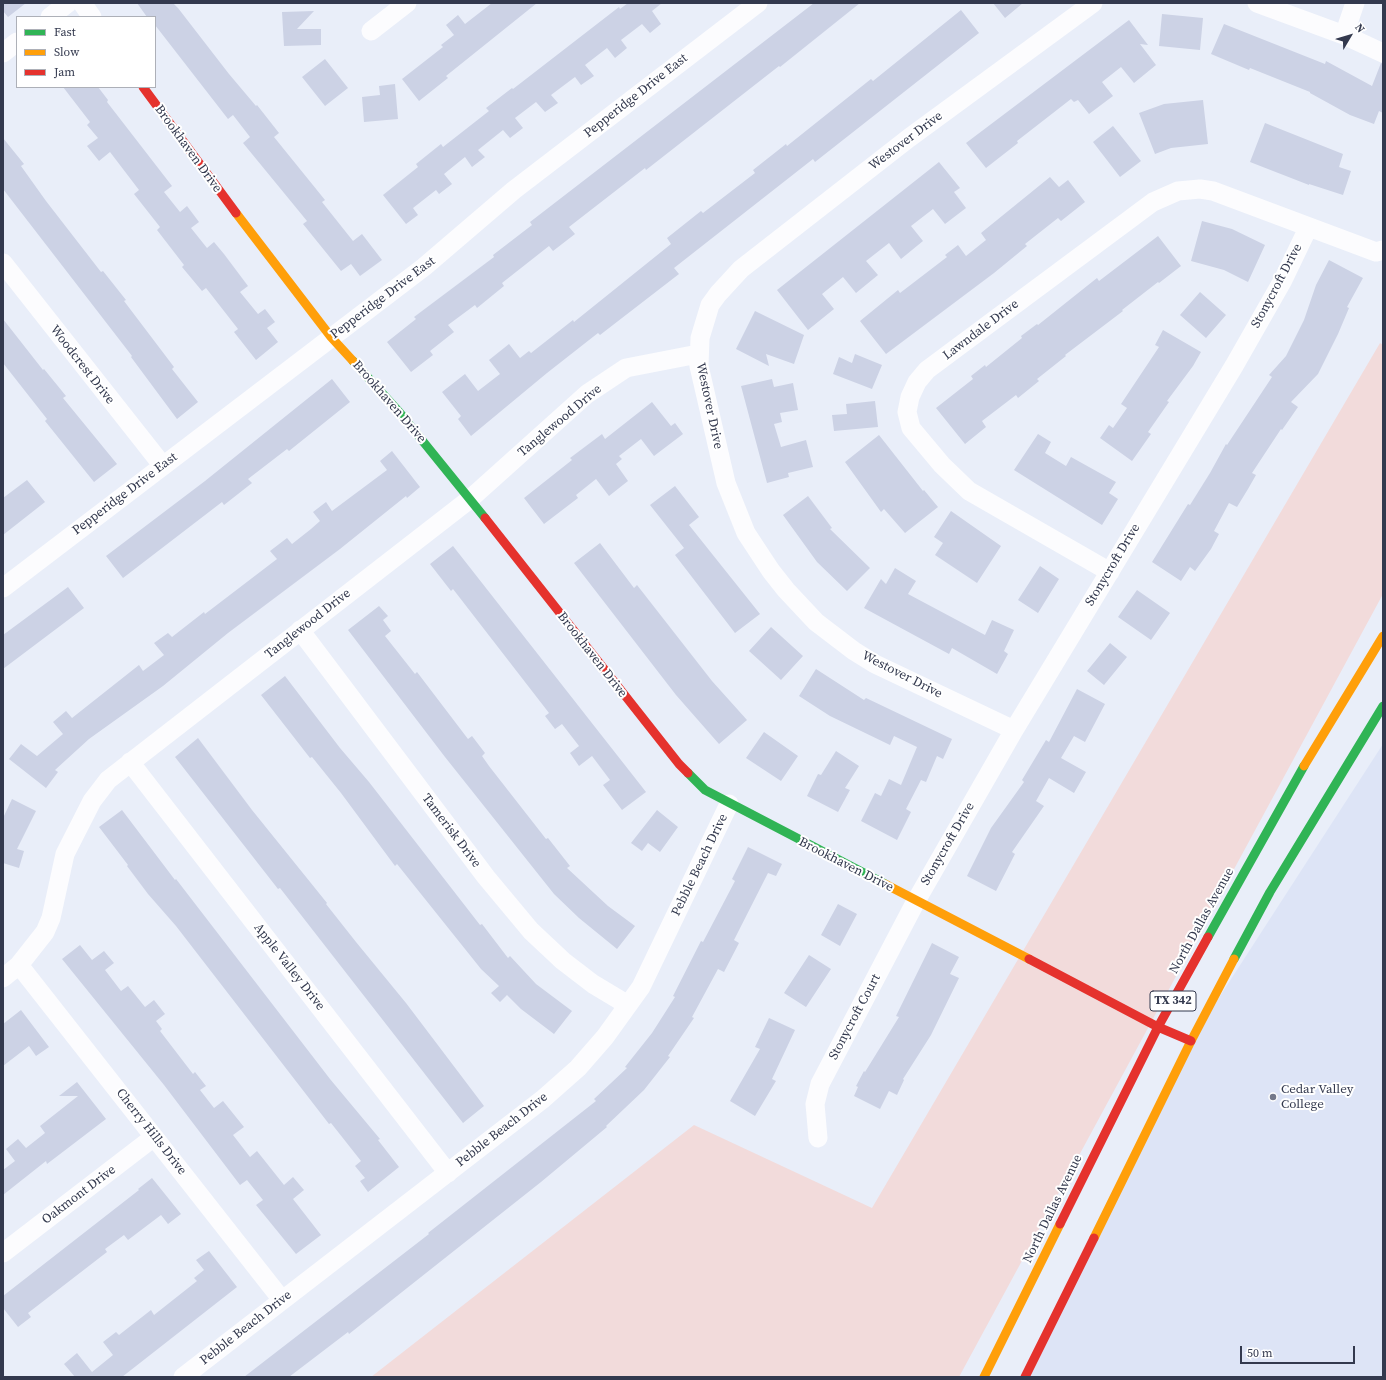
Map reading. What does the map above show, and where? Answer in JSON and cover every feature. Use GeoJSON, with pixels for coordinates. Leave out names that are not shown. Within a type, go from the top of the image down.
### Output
{"type":"FeatureCollection","features":[{"type":"Feature","properties":{"kind":"main road","name":"Brookhaven Drive"},"geometry":{"type":"LineString","coordinates":[[144,88],[208,177],[331,337],[400,413],[470,499],[679,764],[705,790],[729,804],[1158,1027],[1191,1042]]}},
{"type":"Feature","properties":{"kind":"main road","name":"North Dallas Avenue"},"geometry":{"type":"LineString","coordinates":[[984,1377],[1158,1027],[1311,753],[1383,636]]}},
{"type":"Feature","properties":{"kind":"main road","name":"TX 342"},"geometry":{"type":"LineString","coordinates":[[1025,1377],[1191,1042],[1270,892],[1383,706]]}},
{"type":"Feature","properties":{"kind":"street"},"geometry":{"type":"LineString","coordinates":[[51,16],[68,3]]}},
{"type":"Feature","properties":{"kind":"street"},"geometry":{"type":"LineString","coordinates":[[82,3],[91,16]]}},
{"type":"Feature","properties":{"kind":"street"},"geometry":{"type":"LineString","coordinates":[[371,31],[407,3]]}},
{"type":"Feature","properties":{"kind":"street","name":"Pepperidge Drive East"},"geometry":{"type":"LineString","coordinates":[[3,588],[439,256],[514,190],[758,3]]}},
{"type":"Feature","properties":{"kind":"street","name":"Westover Drive"},"geometry":{"type":"LineString","coordinates":[[1014,730],[870,660],[816,622],[786,590],[771,571],[746,533],[726,483],[706,403],[698,354],[700,338],[710,305],[718,294],[742,269],[909,138],[1093,3]]}},
{"type":"Feature","properties":{"kind":"street"},"geometry":{"type":"LineString","coordinates":[[1257,3],[1344,35],[1383,53]]}},
{"type":"Feature","properties":{"kind":"street"},"geometry":{"type":"LineString","coordinates":[[1344,35],[1356,3]]}},
{"type":"Feature","properties":{"kind":"street"},"geometry":{"type":"LineString","coordinates":[[3,52],[16,43]]}},
{"type":"Feature","properties":{"kind":"street","name":"Lawndale Drive"},"geometry":{"type":"LineString","coordinates":[[1110,572],[969,491],[942,466],[911,428],[907,412],[910,397],[917,382],[934,365],[1153,202],[1167,194],[1188,189],[1213,191],[1308,228]]}},
{"type":"Feature","properties":{"kind":"street"},"geometry":{"type":"LineString","coordinates":[[1308,228],[1376,252],[1383,250]]}},
{"type":"Feature","properties":{"kind":"street","name":"Stonycroft Drive"},"geometry":{"type":"LineString","coordinates":[[916,901],[1014,730],[1234,366],[1283,280],[1308,228]]}},
{"type":"Feature","properties":{"kind":"street","name":"Woodcrest Drive"},"geometry":{"type":"LineString","coordinates":[[3,263],[163,466]]}},
{"type":"Feature","properties":{"kind":"street","name":"Tanglewood Drive"},"geometry":{"type":"LineString","coordinates":[[3,978],[19,965],[39,941],[51,918],[65,854],[92,801],[108,780],[470,499],[587,394],[626,368],[698,354]]}},
{"type":"Feature","properties":{"kind":"street","name":"Tamerisk Drive"},"geometry":{"type":"LineString","coordinates":[[300,630],[486,877],[532,931],[563,961],[593,984],[628,1005]]}},
{"type":"Feature","properties":{"kind":"street","name":"Apple Valley Drive"},"geometry":{"type":"LineString","coordinates":[[130,762],[448,1173]]}},
{"type":"Feature","properties":{"kind":"street","name":"Pebble Beach Drive"},"geometry":{"type":"LineString","coordinates":[[183,1377],[544,1099],[578,1068],[605,1037],[641,987],[729,804]]}},
{"type":"Feature","properties":{"kind":"street","name":"Stonycroft Court"},"geometry":{"type":"LineString","coordinates":[[818,1138],[815,1104],[820,1084],[916,901]]}},
{"type":"Feature","properties":{"kind":"street","name":"Cherry Hills Drive"},"geometry":{"type":"LineString","coordinates":[[19,965],[282,1300]]}},
{"type":"Feature","properties":{"kind":"street","name":"Oakmont Drive"},"geometry":{"type":"LineString","coordinates":[[3,1253],[154,1137]]}},
{"type":"Feature","properties":{"kind":"shaded area"},"geometry":{"type":"Polygon","coordinates":[[[1380,343],[1383,345],[1383,594],[959,1377],[371,1377],[694,1125],[872,1208],[1380,343]]]}},
{"type":"Feature","properties":{"kind":"shaded area","name":"Cedar Valley College"},"geometry":{"type":"Polygon","coordinates":[[[1383,744],[1383,1377],[1025,1377],[1191,1041],[1383,744]]]}},
{"type":"Feature","properties":{"kind":"building"},"geometry":{"type":"Polygon","coordinates":[[[3,3],[26,3],[8,17],[3,11],[3,3]]]}},
{"type":"Feature","properties":{"kind":"building"},"geometry":{"type":"Polygon","coordinates":[[[137,3],[173,3],[178,8],[229,74],[256,106],[257,105],[279,133],[274,137],[325,200],[322,202],[353,241],[362,234],[382,260],[360,276],[351,264],[341,271],[303,224],[307,221],[243,143],[250,137],[233,115],[228,119],[156,26],[156,16],[146,16],[137,3]]]}},
{"type":"Feature","properties":{"kind":"building"},"geometry":{"type":"Polygon","coordinates":[[[492,3],[537,3],[446,76],[448,78],[419,101],[402,79],[443,47],[441,45],[454,35],[446,25],[458,15],[465,24],[492,3]]]}},
{"type":"Feature","properties":{"kind":"building"},"geometry":{"type":"Polygon","coordinates":[[[628,3],[662,3],[652,11],[661,24],[650,33],[642,24],[621,40],[627,48],[615,58],[607,48],[585,65],[594,76],[581,85],[575,77],[551,95],[558,103],[545,112],[536,102],[515,118],[523,128],[510,138],[503,130],[478,150],[485,157],[472,167],[465,157],[444,174],[452,184],[439,194],[436,190],[413,208],[418,215],[406,224],[383,195],[418,167],[416,164],[441,144],[443,147],[489,111],[486,108],[619,7],[620,9],[628,3]]]}},
{"type":"Feature","properties":{"kind":"building"},"geometry":{"type":"Polygon","coordinates":[[[814,3],[860,3],[780,67],[779,66],[646,170],[645,168],[569,227],[575,234],[553,251],[549,246],[502,283],[504,286],[477,308],[475,305],[448,325],[454,332],[430,351],[433,355],[411,372],[387,342],[416,319],[414,317],[494,257],[493,255],[532,225],[530,222],[814,3]]]}},
{"type":"Feature","properties":{"kind":"building"},"geometry":{"type":"Polygon","coordinates":[[[993,3],[1023,3],[1005,18],[993,3]]]}},
{"type":"Feature","properties":{"kind":"building"},"geometry":{"type":"Polygon","coordinates":[[[961,10],[979,33],[815,162],[813,159],[674,268],[679,274],[600,335],[598,333],[471,436],[458,419],[461,416],[442,392],[465,374],[478,391],[500,374],[489,360],[509,344],[520,358],[529,351],[531,353],[573,320],[574,322],[671,244],[667,238],[701,211],[703,213],[755,173],[753,170],[786,144],[787,146],[871,79],[873,81],[961,10]]]}},
{"type":"Feature","properties":{"kind":"building"},"geometry":{"type":"Polygon","coordinates":[[[314,11],[297,29],[321,29],[321,45],[284,46],[282,12],[314,11]]]}},
{"type":"Feature","properties":{"kind":"building"},"geometry":{"type":"Polygon","coordinates":[[[1162,14],[1203,18],[1200,50],[1159,46],[1162,14]]]}},
{"type":"Feature","properties":{"kind":"building"},"geometry":{"type":"Polygon","coordinates":[[[1129,20],[1148,45],[1140,44],[1156,65],[1134,83],[1121,67],[1102,82],[1113,96],[1089,114],[1078,100],[1074,102],[1071,99],[1017,141],[1018,143],[986,168],[966,143],[1129,20]]]}},
{"type":"Feature","properties":{"kind":"building"},"geometry":{"type":"Polygon","coordinates":[[[1224,24],[1325,64],[1326,61],[1372,86],[1381,63],[1383,64],[1383,113],[1379,111],[1374,124],[1350,115],[1310,92],[1250,68],[1249,70],[1211,54],[1224,24]]]}},
{"type":"Feature","properties":{"kind":"building"},"geometry":{"type":"Polygon","coordinates":[[[325,59],[348,88],[325,106],[302,77],[325,59]]]}},
{"type":"Feature","properties":{"kind":"building"},"geometry":{"type":"Polygon","coordinates":[[[395,84],[398,119],[364,122],[362,97],[380,95],[379,86],[395,84]]]}},
{"type":"Feature","properties":{"kind":"building"},"geometry":{"type":"Polygon","coordinates":[[[64,88],[99,88],[108,100],[107,102],[172,186],[164,192],[180,212],[187,206],[199,222],[191,228],[207,248],[214,242],[248,286],[240,292],[258,314],[265,309],[275,322],[267,328],[278,342],[256,360],[234,332],[238,329],[206,288],[202,291],[182,267],[184,265],[157,230],[160,227],[134,194],[139,190],[110,152],[99,161],[87,146],[98,138],[87,125],[90,122],[64,88]]]}},
{"type":"Feature","properties":{"kind":"building"},"geometry":{"type":"Polygon","coordinates":[[[1203,100],[1208,144],[1171,148],[1155,154],[1139,113],[1164,104],[1203,100]]]}},
{"type":"Feature","properties":{"kind":"building"},"geometry":{"type":"Polygon","coordinates":[[[1265,123],[1343,154],[1339,167],[1351,171],[1343,195],[1309,185],[1250,162],[1265,123]]]}},
{"type":"Feature","properties":{"kind":"building"},"geometry":{"type":"Polygon","coordinates":[[[1113,126],[1141,161],[1120,177],[1093,142],[1113,126]]]}},
{"type":"Feature","properties":{"kind":"building"},"geometry":{"type":"Polygon","coordinates":[[[3,138],[24,164],[21,166],[46,201],[101,272],[103,271],[126,300],[124,301],[174,367],[172,369],[198,402],[177,419],[131,357],[132,356],[3,189],[3,138]]]}},
{"type":"Feature","properties":{"kind":"building"},"geometry":{"type":"Polygon","coordinates":[[[939,162],[960,188],[954,192],[966,208],[945,224],[933,209],[911,226],[923,241],[901,259],[889,243],[866,261],[878,275],[856,293],[843,277],[822,294],[834,309],[808,330],[777,290],[939,162]]]}},
{"type":"Feature","properties":{"kind":"building"},"geometry":{"type":"Polygon","coordinates":[[[1050,177],[1059,187],[1068,180],[1085,202],[1061,221],[1058,218],[1025,244],[1027,246],[994,273],[886,354],[860,321],[898,290],[900,293],[947,257],[945,255],[958,245],[966,256],[986,240],[981,233],[1050,177]]]}},
{"type":"Feature","properties":{"kind":"building"},"geometry":{"type":"Polygon","coordinates":[[[1202,221],[1232,229],[1265,245],[1248,282],[1224,270],[1191,261],[1202,221]]]}},
{"type":"Feature","properties":{"kind":"building"},"geometry":{"type":"Polygon","coordinates":[[[1158,236],[1181,266],[1159,283],[1158,282],[1122,310],[1123,311],[1065,355],[1066,356],[1037,379],[1039,381],[1018,398],[1016,395],[982,421],[986,427],[965,444],[936,408],[973,379],[971,376],[985,365],[986,367],[1022,338],[1021,336],[1037,324],[1038,325],[1097,278],[1099,281],[1158,236]]]}},
{"type":"Feature","properties":{"kind":"building"},"geometry":{"type":"Polygon","coordinates":[[[1329,260],[1363,278],[1347,307],[1349,308],[1338,334],[1318,374],[1291,402],[1298,407],[1282,430],[1281,429],[1252,473],[1256,475],[1237,507],[1229,503],[1214,531],[1219,534],[1211,549],[1195,571],[1190,567],[1181,581],[1152,562],[1188,504],[1190,505],[1226,444],[1227,445],[1272,377],[1269,375],[1286,356],[1304,320],[1316,285],[1329,260]]]}},
{"type":"Feature","properties":{"kind":"building"},"geometry":{"type":"Polygon","coordinates":[[[1200,292],[1226,315],[1206,338],[1180,315],[1200,292]]]}},
{"type":"Feature","properties":{"kind":"building"},"geometry":{"type":"Polygon","coordinates":[[[755,311],[804,335],[794,364],[766,354],[769,366],[736,349],[755,311]]]}},
{"type":"Feature","properties":{"kind":"building"},"geometry":{"type":"Polygon","coordinates":[[[3,319],[43,370],[44,369],[66,396],[63,398],[117,464],[94,482],[45,421],[47,419],[3,363],[3,319]]]}},
{"type":"Feature","properties":{"kind":"building"},"geometry":{"type":"Polygon","coordinates":[[[1163,330],[1201,352],[1193,366],[1167,401],[1169,402],[1148,432],[1151,434],[1132,461],[1100,438],[1109,425],[1113,428],[1127,408],[1121,404],[1159,347],[1155,345],[1163,330]]]}},
{"type":"Feature","properties":{"kind":"building"},"geometry":{"type":"Polygon","coordinates":[[[855,354],[882,365],[872,389],[833,374],[839,357],[852,363],[855,354]]]}},
{"type":"Feature","properties":{"kind":"building"},"geometry":{"type":"Polygon","coordinates":[[[332,379],[350,402],[289,451],[287,449],[248,479],[252,483],[224,505],[222,502],[123,578],[106,556],[205,481],[332,379]]]}},
{"type":"Feature","properties":{"kind":"building"},"geometry":{"type":"Polygon","coordinates":[[[772,379],[774,387],[793,383],[798,410],[780,413],[782,422],[774,424],[781,447],[806,440],[813,467],[788,473],[789,477],[767,483],[741,386],[772,379]]]}},
{"type":"Feature","properties":{"kind":"building"},"geometry":{"type":"Polygon","coordinates":[[[875,401],[878,427],[834,431],[832,415],[847,414],[846,404],[875,401]]]}},
{"type":"Feature","properties":{"kind":"building"},"geometry":{"type":"Polygon","coordinates":[[[652,402],[671,426],[675,423],[683,434],[654,456],[641,439],[619,456],[622,459],[616,464],[628,481],[609,496],[596,479],[576,495],[578,498],[544,524],[524,498],[572,460],[570,458],[602,434],[605,439],[652,402]]]}},
{"type":"Feature","properties":{"kind":"building"},"geometry":{"type":"Polygon","coordinates":[[[1038,434],[1051,442],[1045,453],[1066,466],[1071,457],[1116,482],[1109,493],[1118,499],[1102,525],[1014,470],[1038,434]]]}},
{"type":"Feature","properties":{"kind":"building"},"geometry":{"type":"Polygon","coordinates":[[[879,435],[923,491],[924,490],[938,507],[905,533],[884,509],[881,512],[845,462],[879,435]]]}},
{"type":"Feature","properties":{"kind":"building"},"geometry":{"type":"Polygon","coordinates":[[[392,451],[420,487],[407,498],[406,496],[340,549],[228,633],[163,686],[89,739],[55,770],[58,772],[46,788],[9,759],[21,744],[37,756],[63,734],[53,722],[66,711],[72,718],[139,665],[143,671],[164,655],[154,643],[168,633],[172,637],[204,612],[205,614],[277,559],[270,551],[287,538],[292,544],[311,529],[320,521],[313,512],[326,502],[332,511],[387,470],[380,461],[392,451]]]}},
{"type":"Feature","properties":{"kind":"building"},"geometry":{"type":"Polygon","coordinates":[[[27,480],[45,502],[3,535],[3,498],[27,480]]]}},
{"type":"Feature","properties":{"kind":"building"},"geometry":{"type":"Polygon","coordinates":[[[675,486],[699,517],[689,525],[760,614],[735,633],[675,555],[684,548],[650,505],[675,486]]]}},
{"type":"Feature","properties":{"kind":"building"},"geometry":{"type":"Polygon","coordinates":[[[808,496],[832,528],[830,529],[870,568],[847,591],[817,562],[783,515],[808,496]]]}},
{"type":"Feature","properties":{"kind":"building"},"geometry":{"type":"Polygon","coordinates":[[[951,511],[1001,546],[977,583],[935,555],[943,543],[934,537],[951,511]]]}},
{"type":"Feature","properties":{"kind":"building"},"geometry":{"type":"Polygon","coordinates":[[[600,543],[634,588],[637,585],[712,681],[747,720],[719,744],[676,695],[574,563],[600,543]]]}},
{"type":"Feature","properties":{"kind":"building"},"geometry":{"type":"Polygon","coordinates":[[[453,546],[646,792],[622,810],[603,785],[610,780],[592,756],[579,766],[570,753],[579,746],[562,724],[555,729],[545,716],[549,713],[453,589],[451,591],[430,564],[453,546]]]}},
{"type":"Feature","properties":{"kind":"building"},"geometry":{"type":"Polygon","coordinates":[[[1040,566],[1059,579],[1038,613],[1018,600],[1040,566]]]}},
{"type":"Feature","properties":{"kind":"building"},"geometry":{"type":"Polygon","coordinates":[[[895,568],[916,581],[908,594],[985,635],[992,620],[1014,630],[1004,651],[1008,654],[997,674],[952,648],[949,654],[864,608],[881,579],[886,584],[895,568]]]}},
{"type":"Feature","properties":{"kind":"building"},"geometry":{"type":"Polygon","coordinates":[[[68,587],[84,608],[3,669],[3,635],[68,587]]]}},
{"type":"Feature","properties":{"kind":"building"},"geometry":{"type":"Polygon","coordinates":[[[1137,590],[1170,613],[1151,640],[1118,617],[1137,590]]]}},
{"type":"Feature","properties":{"kind":"building"},"geometry":{"type":"Polygon","coordinates":[[[379,606],[388,616],[383,620],[391,631],[385,636],[415,674],[417,672],[468,739],[472,736],[485,753],[482,756],[489,766],[546,839],[548,838],[570,866],[567,868],[608,906],[635,926],[617,949],[579,918],[554,894],[445,757],[348,630],[379,606]]]}},
{"type":"Feature","properties":{"kind":"building"},"geometry":{"type":"Polygon","coordinates":[[[771,627],[803,656],[781,680],[749,651],[771,627]]]}},
{"type":"Feature","properties":{"kind":"building"},"geometry":{"type":"Polygon","coordinates":[[[1110,643],[1127,657],[1104,685],[1087,671],[1110,643]]]}},
{"type":"Feature","properties":{"kind":"building"},"geometry":{"type":"Polygon","coordinates":[[[816,669],[864,700],[866,698],[952,739],[943,759],[937,756],[926,782],[921,780],[906,809],[911,812],[897,840],[861,821],[875,793],[881,796],[889,779],[901,785],[917,747],[894,736],[890,745],[830,716],[799,696],[816,669]]]}},
{"type":"Feature","properties":{"kind":"building"},"geometry":{"type":"Polygon","coordinates":[[[285,676],[340,748],[369,782],[480,925],[482,924],[508,958],[510,956],[536,984],[572,1011],[554,1034],[521,1009],[507,995],[500,1002],[491,993],[499,986],[481,969],[397,864],[395,866],[341,793],[312,757],[310,758],[261,695],[285,676]]]}},
{"type":"Feature","properties":{"kind":"building"},"geometry":{"type":"Polygon","coordinates":[[[1077,689],[1105,704],[1085,742],[1074,736],[1061,758],[1086,772],[1074,793],[1049,778],[1036,801],[1044,806],[1012,852],[1015,854],[996,891],[967,876],[991,828],[1024,782],[1022,780],[1046,740],[1049,742],[1077,689]]]}},
{"type":"Feature","properties":{"kind":"building"},"geometry":{"type":"Polygon","coordinates":[[[764,732],[798,756],[781,781],[746,758],[764,732]]]}},
{"type":"Feature","properties":{"kind":"building"},"geometry":{"type":"Polygon","coordinates":[[[198,738],[252,810],[406,1003],[484,1106],[463,1123],[280,888],[278,889],[175,757],[198,738]]]}},
{"type":"Feature","properties":{"kind":"building"},"geometry":{"type":"Polygon","coordinates":[[[836,751],[859,766],[845,788],[850,790],[838,812],[807,796],[818,774],[821,775],[836,751]]]}},
{"type":"Feature","properties":{"kind":"building"},"geometry":{"type":"Polygon","coordinates":[[[12,799],[36,811],[17,849],[24,851],[19,868],[3,863],[3,818],[12,799]]]}},
{"type":"Feature","properties":{"kind":"building"},"geometry":{"type":"Polygon","coordinates":[[[122,810],[330,1079],[380,1139],[378,1140],[399,1167],[368,1192],[360,1181],[365,1178],[355,1166],[361,1161],[331,1123],[329,1124],[176,926],[148,894],[99,827],[122,810]]]}},
{"type":"Feature","properties":{"kind":"building"},"geometry":{"type":"Polygon","coordinates":[[[657,810],[678,827],[660,852],[648,843],[642,851],[631,843],[657,810]]]}},
{"type":"Feature","properties":{"kind":"building"},"geometry":{"type":"Polygon","coordinates":[[[748,847],[782,864],[776,876],[768,873],[734,940],[739,943],[724,972],[718,969],[692,1017],[694,1018],[668,1056],[670,1057],[644,1090],[606,1126],[607,1127],[541,1182],[349,1334],[348,1332],[289,1377],[244,1377],[429,1234],[428,1233],[596,1101],[594,1099],[627,1068],[625,1067],[652,1033],[675,997],[673,996],[701,941],[703,942],[735,881],[732,879],[748,847]]]}},
{"type":"Feature","properties":{"kind":"building"},"geometry":{"type":"Polygon","coordinates":[[[838,904],[857,914],[840,946],[821,935],[838,904]]]}},
{"type":"Feature","properties":{"kind":"building"},"geometry":{"type":"Polygon","coordinates":[[[932,943],[959,957],[950,974],[959,978],[931,1035],[903,1079],[904,1080],[897,1095],[889,1091],[880,1109],[854,1096],[858,1087],[856,1086],[899,1017],[896,1016],[932,943]]]}},
{"type":"Feature","properties":{"kind":"building"},"geometry":{"type":"Polygon","coordinates":[[[80,945],[92,960],[104,951],[114,963],[105,970],[121,991],[128,986],[145,1007],[154,1000],[165,1014],[156,1021],[162,1029],[160,1031],[193,1074],[195,1072],[206,1086],[200,1090],[214,1108],[223,1101],[244,1127],[233,1135],[250,1157],[257,1151],[284,1185],[293,1177],[304,1190],[293,1199],[321,1235],[296,1254],[256,1205],[263,1200],[247,1180],[240,1185],[164,1085],[62,959],[80,945]]]}},
{"type":"Feature","properties":{"kind":"building"},"geometry":{"type":"Polygon","coordinates":[[[809,955],[831,969],[806,1007],[784,993],[809,955]]]}},
{"type":"Feature","properties":{"kind":"building"},"geometry":{"type":"Polygon","coordinates":[[[21,1010],[49,1047],[36,1056],[29,1046],[3,1066],[3,1024],[21,1010]]]}},
{"type":"Feature","properties":{"kind":"building"},"geometry":{"type":"Polygon","coordinates":[[[769,1018],[795,1030],[772,1079],[776,1081],[755,1116],[730,1101],[760,1049],[755,1047],[769,1018]]]}},
{"type":"Feature","properties":{"kind":"building"},"geometry":{"type":"Polygon","coordinates":[[[77,1082],[106,1119],[47,1164],[46,1161],[3,1195],[3,1170],[15,1161],[6,1149],[18,1139],[26,1148],[45,1133],[40,1126],[78,1096],[59,1096],[77,1082]]]}},
{"type":"Feature","properties":{"kind":"building"},"geometry":{"type":"Polygon","coordinates":[[[152,1178],[181,1214],[168,1224],[161,1215],[128,1240],[124,1235],[105,1249],[107,1252],[28,1313],[31,1317],[18,1327],[3,1308],[3,1296],[139,1190],[138,1189],[152,1178]]]}},
{"type":"Feature","properties":{"kind":"building"},"geometry":{"type":"Polygon","coordinates":[[[209,1251],[237,1287],[122,1377],[75,1377],[64,1364],[77,1353],[92,1372],[113,1355],[103,1342],[116,1332],[119,1335],[151,1310],[154,1315],[197,1281],[194,1278],[204,1270],[196,1260],[209,1251]]]}},
{"type":"Feature","properties":{"kind":"traffic: fast"},"geometry":{"type":"LineString","coordinates":[[353,361],[400,413],[485,518]]}},
{"type":"Feature","properties":{"kind":"traffic: fast"},"geometry":{"type":"LineString","coordinates":[[1234,959],[1270,892],[1383,706]]}},
{"type":"Feature","properties":{"kind":"traffic: fast"},"geometry":{"type":"LineString","coordinates":[[1208,937],[1304,766]]}},
{"type":"Feature","properties":{"kind":"traffic: fast"},"geometry":{"type":"LineString","coordinates":[[688,773],[705,790],[885,884]]}},
{"type":"Feature","properties":{"kind":"traffic: slow"},"geometry":{"type":"LineString","coordinates":[[236,213],[331,337],[353,361]]}},
{"type":"Feature","properties":{"kind":"traffic: slow"},"geometry":{"type":"LineString","coordinates":[[1304,766],[1383,636]]}},
{"type":"Feature","properties":{"kind":"traffic: slow"},"geometry":{"type":"LineString","coordinates":[[885,884],[1029,959]]}},
{"type":"Feature","properties":{"kind":"traffic: slow"},"geometry":{"type":"LineString","coordinates":[[1094,1238],[1191,1041],[1234,959]]}},
{"type":"Feature","properties":{"kind":"traffic: slow"},"geometry":{"type":"LineString","coordinates":[[984,1377],[1060,1224]]}},
{"type":"Feature","properties":{"kind":"traffic: jam"},"geometry":{"type":"LineString","coordinates":[[144,88],[236,213]]}},
{"type":"Feature","properties":{"kind":"traffic: jam"},"geometry":{"type":"LineString","coordinates":[[485,518],[679,764],[688,773]]}},
{"type":"Feature","properties":{"kind":"traffic: jam"},"geometry":{"type":"LineString","coordinates":[[1060,1224],[1158,1027],[1208,937]]}},
{"type":"Feature","properties":{"kind":"traffic: jam"},"geometry":{"type":"LineString","coordinates":[[1029,959],[1158,1027],[1191,1041]]}},
{"type":"Feature","properties":{"kind":"traffic: jam"},"geometry":{"type":"LineString","coordinates":[[1025,1377],[1094,1238]]}},
{"type":"Feature","properties":{"kind":"place","name":"Cedar Valley College"},"geometry":{"type":"Point","coordinates":[1273,1097]}}]}
